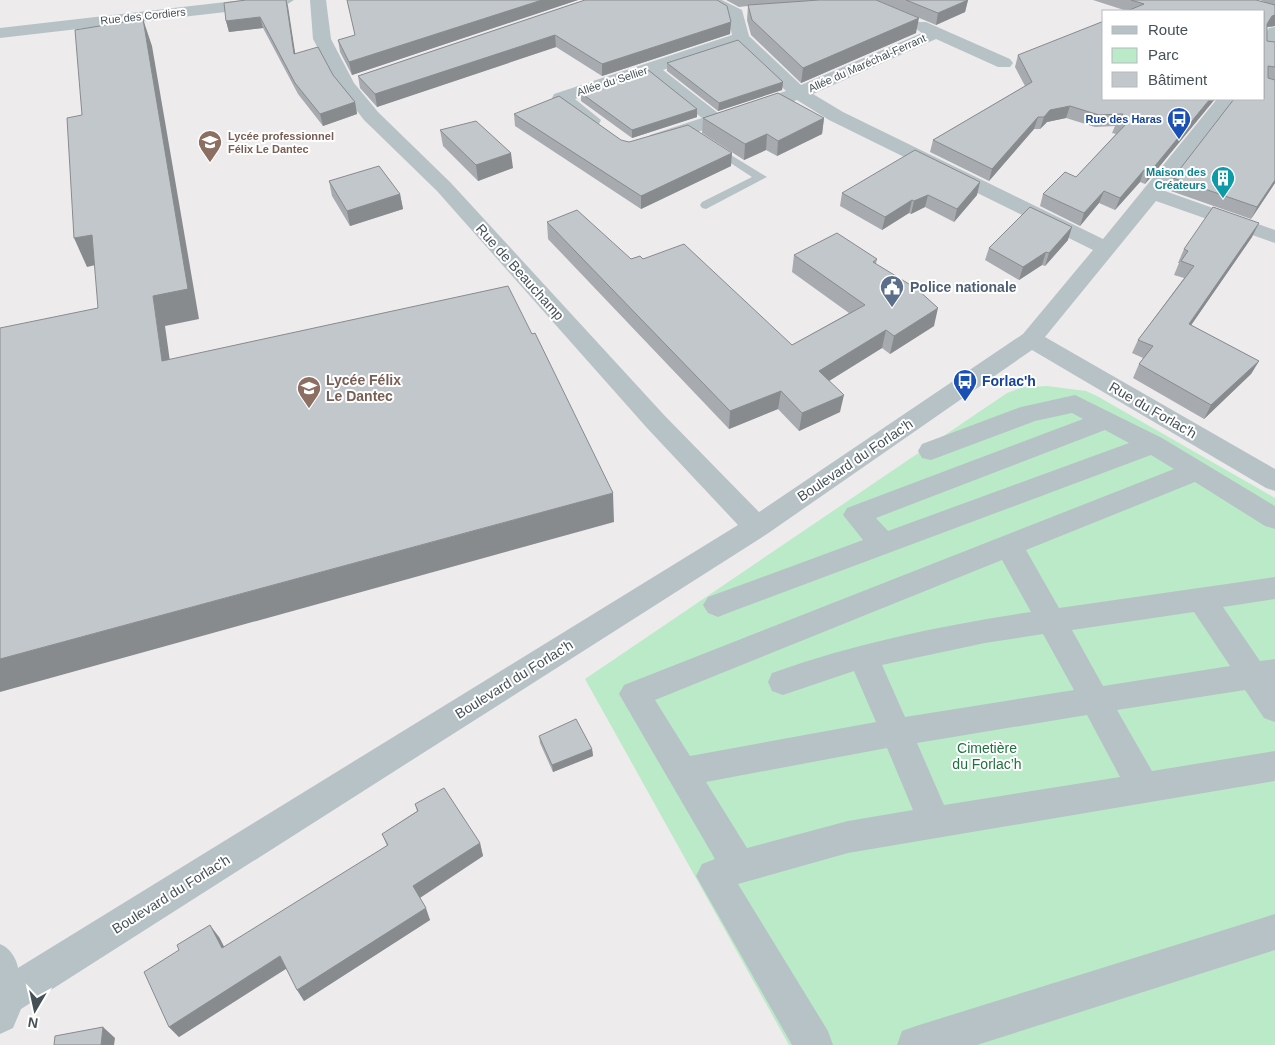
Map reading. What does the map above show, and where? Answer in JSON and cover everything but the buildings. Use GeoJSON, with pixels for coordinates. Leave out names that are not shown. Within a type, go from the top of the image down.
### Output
{"type":"FeatureCollection","features":[{"type":"Feature","properties":{"kind":"street","name":"Rue des Cordiers"},"geometry":{"type":"LineString","coordinates":[[0,33],[286,0]]}},
{"type":"Feature","properties":{"kind":"street","name":"Rue de Beauchamp"},"geometry":{"type":"LineString","coordinates":[[318,0],[322,39],[355,82],[371,116],[444,187],[656,422],[757,527]]}},
{"type":"Feature","properties":{"kind":"street"},"geometry":{"type":"LineString","coordinates":[[708,0],[745,13],[741,38],[799,93],[836,116],[880,139],[1105,248]]}},
{"type":"Feature","properties":{"kind":"street","name":"Allée du Maréchal-Ferrant"},"geometry":{"type":"LineString","coordinates":[[902,18],[1004,63]]}},
{"type":"Feature","properties":{"kind":"street"},"geometry":{"type":"LineString","coordinates":[[1265,47],[1275,32]]}},
{"type":"Feature","properties":{"kind":"street","name":"Allée du Maréchal-Ferrant"},"geometry":{"type":"LineString","coordinates":[[799,93],[936,33]]}},
{"type":"Feature","properties":{"kind":"street","name":"Allée du Sellier"},"geometry":{"type":"LineString","coordinates":[[606,131],[561,98],[741,38]]}},
{"type":"Feature","properties":{"kind":"street"},"geometry":{"type":"LineString","coordinates":[[649,68],[717,121]]}},
{"type":"Feature","properties":{"kind":"street"},"geometry":{"type":"LineString","coordinates":[[638,145],[799,93]]}},
{"type":"Feature","properties":{"kind":"street"},"geometry":{"type":"LineString","coordinates":[[1031,340],[1152,193],[1225,100]]}},
{"type":"Feature","properties":{"kind":"street"},"geometry":{"type":"LineString","coordinates":[[1152,193],[1275,237]]}},
{"type":"Feature","properties":{"kind":"street","name":"Boulevard du Forlac'h"},"geometry":{"type":"LineString","coordinates":[[2,1004],[8,996],[757,527],[1031,340]]}},
{"type":"Feature","properties":{"kind":"street","name":"Rue du Forlac'h"},"geometry":{"type":"LineString","coordinates":[[1031,340],[1275,481]]}},
{"type":"Feature","properties":{"kind":"street"},"geometry":{"type":"LineString","coordinates":[[931,451],[1030,413],[1075,404],[1153,444],[1275,519]]}},
{"type":"Feature","properties":{"kind":"street"},"geometry":{"type":"LineString","coordinates":[[883,544],[857,515],[1106,420]]}},
{"type":"Feature","properties":{"kind":"street"},"geometry":{"type":"LineString","coordinates":[[718,605],[1153,444]]}},
{"type":"Feature","properties":{"kind":"street"},"geometry":{"type":"LineString","coordinates":[[739,867],[635,694],[1008,544],[1196,471]]}},
{"type":"Feature","properties":{"kind":"street"},"geometry":{"type":"LineString","coordinates":[[1008,544],[1144,788]]}},
{"type":"Feature","properties":{"kind":"street"},"geometry":{"type":"LineString","coordinates":[[783,682],[863,656],[986,631],[1275,588]]}},
{"type":"Feature","properties":{"kind":"street"},"geometry":{"type":"LineString","coordinates":[[1201,599],[1264,674],[1275,708]]}},
{"type":"Feature","properties":{"kind":"street"},"geometry":{"type":"LineString","coordinates":[[863,656],[935,823]]}},
{"type":"Feature","properties":{"kind":"street"},"geometry":{"type":"LineString","coordinates":[[682,772],[897,732],[1264,674]]}},
{"type":"Feature","properties":{"kind":"street"},"geometry":{"type":"LineString","coordinates":[[814,1045],[714,876],[739,867],[848,837],[1275,766]]}},
{"type":"Feature","properties":{"kind":"street"},"geometry":{"type":"LineString","coordinates":[[916,1045],[1275,932]]}},
{"type":"Feature","properties":{"kind":"lane"},"geometry":{"type":"LineString","coordinates":[[686,130],[761,177],[706,205]]}},
{"type":"Feature","properties":{"kind":"lane"},"geometry":{"type":"LineString","coordinates":[[0,955],[7,964],[2,1004]]}},
{"type":"Feature","properties":{"kind":"green space","name":"Cimetière du Forlac’h"},"geometry":{"type":"Polygon","coordinates":[[[1047,386],[1086,391],[1097,396],[1275,498],[1275,1045],[789,1045],[585,679],[1007,393],[1024,387],[1047,386]]]}},
{"type":"Feature","properties":{"kind":"place","name":"Rue des Haras"},"geometry":{"type":"Point","coordinates":[1179,140]}},
{"type":"Feature","properties":{"kind":"place","name":"Lycée professionnel Félix Le Dantec"},"geometry":{"type":"Point","coordinates":[210,163]}},
{"type":"Feature","properties":{"kind":"place","name":"Maison des Créateurs"},"geometry":{"type":"Point","coordinates":[1223,199]}},
{"type":"Feature","properties":{"kind":"place","name":"Police nationale"},"geometry":{"type":"Point","coordinates":[892,308]}},
{"type":"Feature","properties":{"kind":"place","name":"Forlac'h"},"geometry":{"type":"Point","coordinates":[965,402]}},
{"type":"Feature","properties":{"kind":"place","name":"Lycée Félix Le Dantec"},"geometry":{"type":"Point","coordinates":[309,409]}}]}
